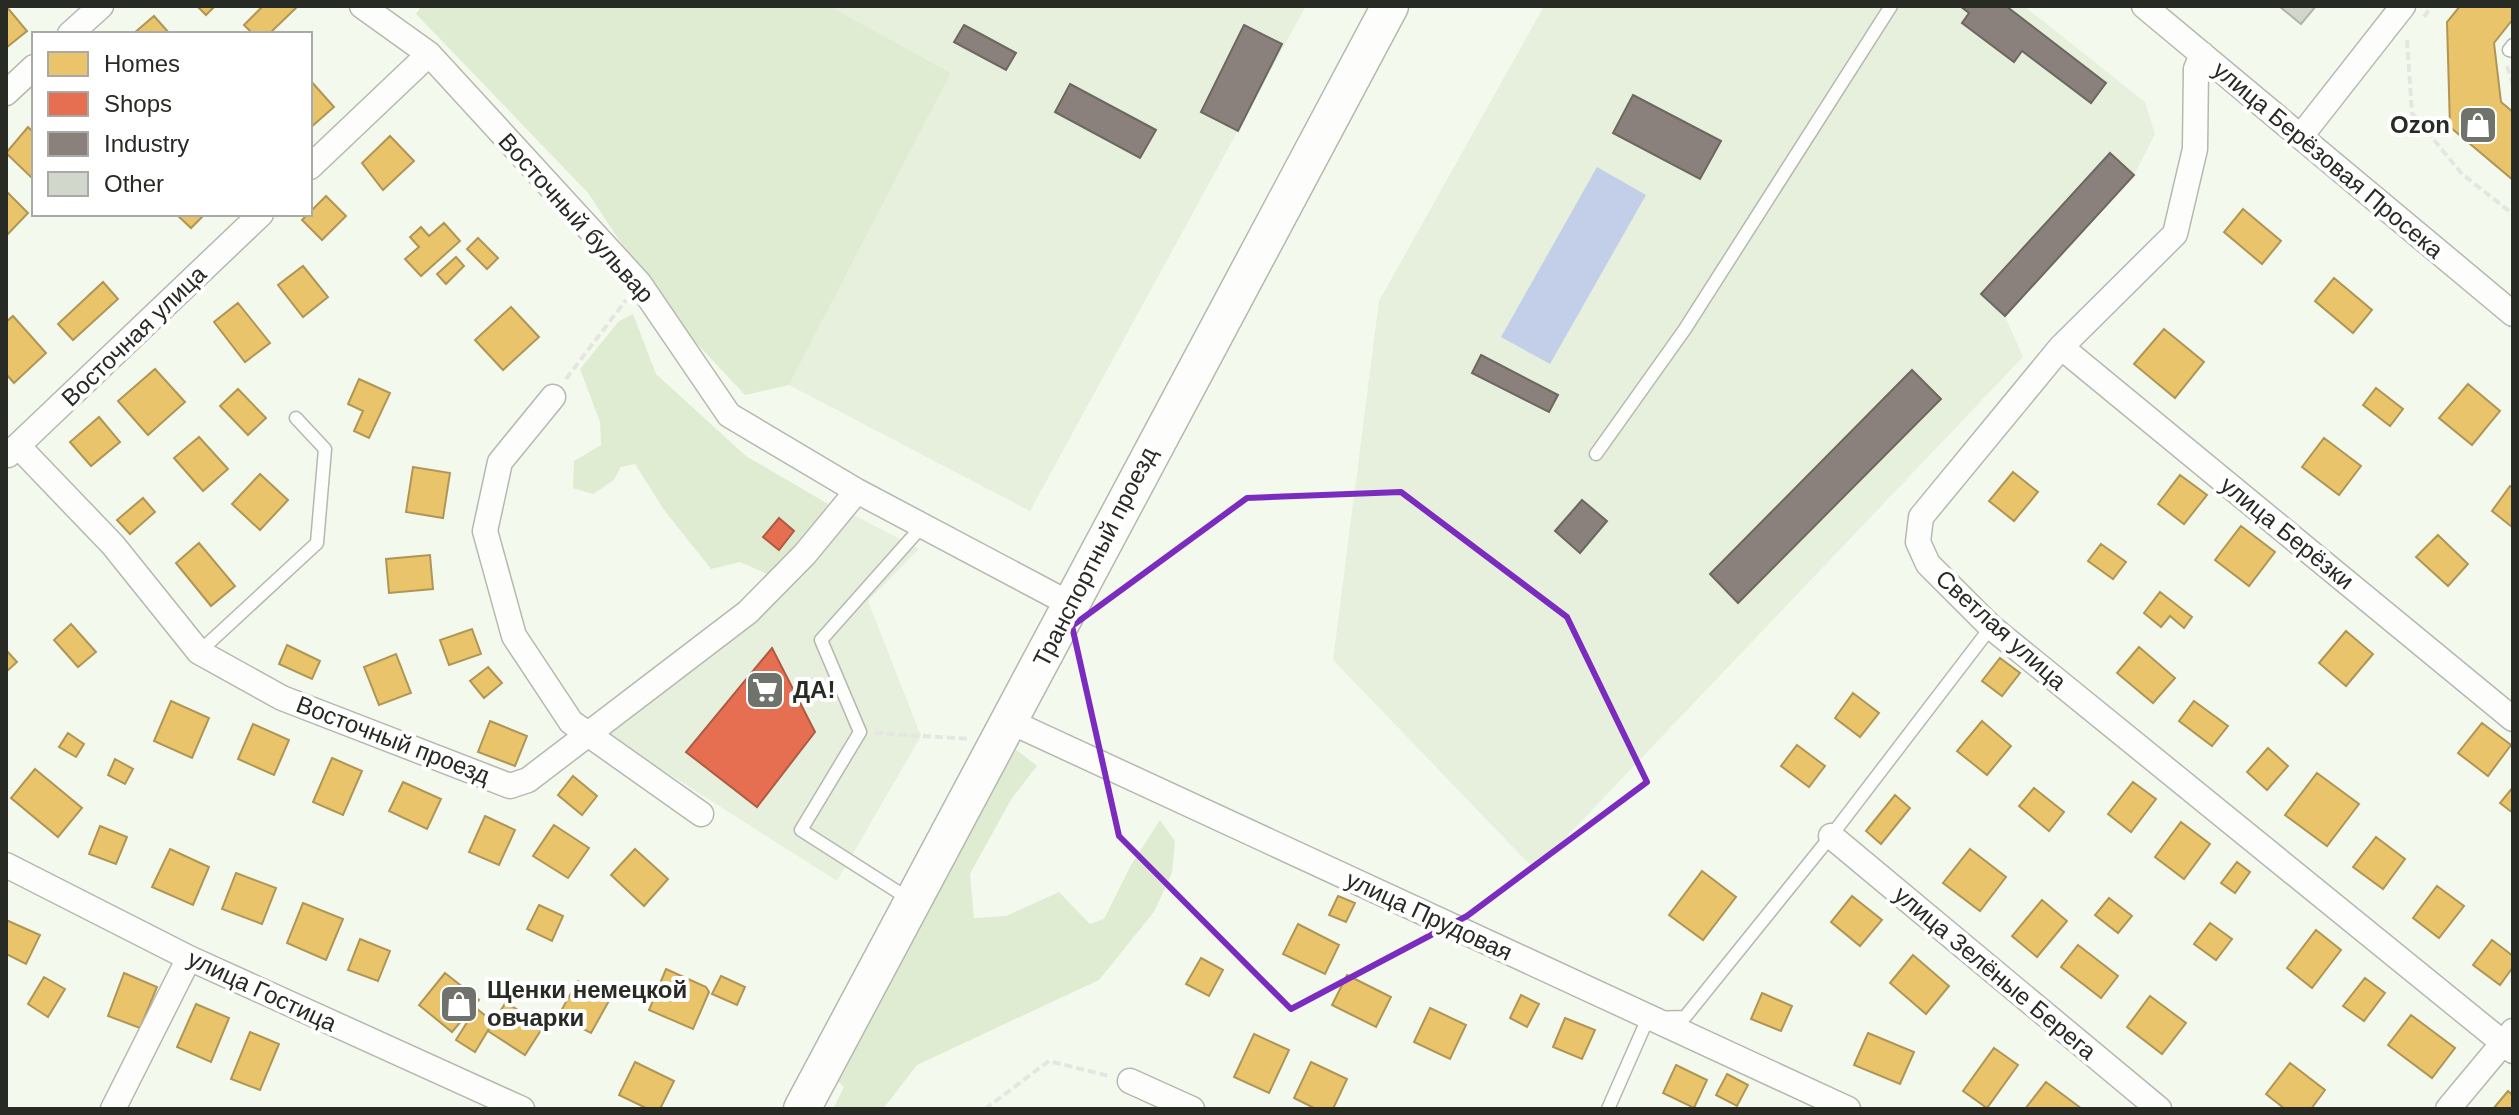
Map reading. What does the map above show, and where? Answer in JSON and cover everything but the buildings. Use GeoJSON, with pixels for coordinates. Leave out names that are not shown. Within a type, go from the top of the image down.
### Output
{"type":"FeatureCollection","features":[{"type":"Feature","properties":{"kind":"main road","name":"Транспортный проезд"},"geometry":{"type":"LineString","coordinates":[[802,1109],[1011,722],[1068,603],[1390,6]]}},
{"type":"Feature","properties":{"kind":"street"},"geometry":{"type":"LineString","coordinates":[[72,32],[101,6]]}},
{"type":"Feature","properties":{"kind":"street","name":"улица Берёзовая Просека"},"geometry":{"type":"LineString","coordinates":[[2144,6],[2513,314]]}},
{"type":"Feature","properties":{"kind":"street"},"geometry":{"type":"LineString","coordinates":[[2301,136],[2403,6]]}},
{"type":"Feature","properties":{"kind":"street","name":"Восточный бульвар"},"geometry":{"type":"LineString","coordinates":[[374,10],[429,54],[639,283],[729,415],[857,491],[1068,603]]}},
{"type":"Feature","properties":{"kind":"street"},"geometry":{"type":"LineString","coordinates":[[312,165],[429,54]]}},
{"type":"Feature","properties":{"kind":"street","name":"Светлая улица"},"geometry":{"type":"LineString","coordinates":[[2202,54],[2196,69],[2195,149],[2175,234],[2061,347],[1921,517],[1918,542],[1928,564],[1991,627],[2510,1042]]}},
{"type":"Feature","properties":{"kind":"street"},"geometry":{"type":"LineString","coordinates":[[6,93],[32,69]]}},
{"type":"Feature","properties":{"kind":"street","name":"Восточная улица"},"geometry":{"type":"LineString","coordinates":[[12,452],[259,216]]}},
{"type":"Feature","properties":{"kind":"street","name":"улица Берёзки"},"geometry":{"type":"LineString","coordinates":[[2061,347],[2513,719]]}},
{"type":"Feature","properties":{"kind":"street"},"geometry":{"type":"LineString","coordinates":[[553,397],[500,462],[485,531],[514,636],[571,722],[701,814]]}},
{"type":"Feature","properties":{"kind":"street","name":"Восточный проезд"},"geometry":{"type":"LineString","coordinates":[[12,452],[113,545],[199,652],[282,698],[510,786],[528,780],[748,612],[805,554],[857,491]]}},
{"type":"Feature","properties":{"kind":"street","name":"улица Прудовая"},"geometry":{"type":"LineString","coordinates":[[1011,722],[1848,1109]]}},
{"type":"Feature","properties":{"kind":"street","name":"улица Зелёные Берега"},"geometry":{"type":"LineString","coordinates":[[1831,836],[2159,1109]]}},
{"type":"Feature","properties":{"kind":"street","name":"улица Гостица"},"geometry":{"type":"LineString","coordinates":[[6,865],[189,958],[522,1109]]}},
{"type":"Feature","properties":{"kind":"street"},"geometry":{"type":"LineString","coordinates":[[114,1109],[189,958]]}},
{"type":"Feature","properties":{"kind":"street"},"geometry":{"type":"LineString","coordinates":[[2448,1109],[2510,1042]]}},
{"type":"Feature","properties":{"kind":"street"},"geometry":{"type":"LineString","coordinates":[[1130,1081],[1192,1109]]}},
{"type":"Feature","properties":{"kind":"lane"},"geometry":{"type":"LineString","coordinates":[[1596,454],[1685,329],[1891,6]]}},
{"type":"Feature","properties":{"kind":"lane"},"geometry":{"type":"LineString","coordinates":[[2513,45],[2509,50],[2513,51]]}},
{"type":"Feature","properties":{"kind":"lane"},"geometry":{"type":"LineString","coordinates":[[199,652],[317,543],[325,449],[296,418]]}},
{"type":"Feature","properties":{"kind":"lane"},"geometry":{"type":"LineString","coordinates":[[913,902],[801,830],[860,732],[821,640],[924,524]]}},
{"type":"Feature","properties":{"kind":"lane"},"geometry":{"type":"LineString","coordinates":[[1608,1109],[1648,1018],[1685,1017],[1831,836],[1991,627]]}},
{"type":"Feature","properties":{"kind":"path"},"geometry":{"type":"LineString","coordinates":[[2432,6],[2407,39],[2412,113],[2462,174],[2513,214]]}},
{"type":"Feature","properties":{"kind":"path"},"geometry":{"type":"LineString","coordinates":[[553,397],[639,283]]}},
{"type":"Feature","properties":{"kind":"path"},"geometry":{"type":"LineString","coordinates":[[860,732],[974,739]]}},
{"type":"Feature","properties":{"kind":"path"},"geometry":{"type":"LineString","coordinates":[[985,1109],[1049,1061],[1130,1081]]}},
{"type":"Feature","properties":{"kind":"highlighted area"},"geometry":{"type":"Polygon","coordinates":[[[1401,492],[1567,617],[1647,782],[1467,916],[1291,1009],[1119,836],[1072,626],[1247,498],[1401,492]]]}},
{"type":"Feature","properties":{"kind":"shaded area"},"geometry":{"type":"Polygon","coordinates":[[[421,6],[830,6],[951,73],[789,385],[745,395],[666,311],[588,193],[416,14],[421,6]]]}},
{"type":"Feature","properties":{"kind":"shaded area"},"geometry":{"type":"Polygon","coordinates":[[[830,6],[1306,6],[1030,511],[789,385],[951,73],[830,6]]]}},
{"type":"Feature","properties":{"kind":"shaded area"},"geometry":{"type":"Polygon","coordinates":[[[1544,6],[2024,6],[2145,102],[2155,134],[2134,175],[2005,316],[2023,357],[1535,870],[1333,660],[1379,301],[1544,6]]]}},
{"type":"Feature","properties":{"kind":"shaded area"},"geometry":{"type":"Polygon","coordinates":[[[633,314],[656,374],[746,456],[828,504],[772,576],[740,562],[711,569],[664,510],[635,464],[621,467],[614,480],[593,494],[573,488],[574,461],[601,445],[600,422],[580,369],[619,321],[633,314]]]}},
{"type":"Feature","properties":{"kind":"shaded area"},"geometry":{"type":"Polygon","coordinates":[[[854,515],[919,549],[868,601],[921,736],[837,881],[606,734],[748,627],[854,515]]]}},
{"type":"Feature","properties":{"kind":"shaded area"},"geometry":{"type":"Polygon","coordinates":[[[1014,748],[1037,766],[1012,798],[970,874],[974,918],[1006,916],[1059,892],[1090,924],[1104,919],[1131,865],[1160,820],[1175,841],[1172,873],[1154,912],[1099,980],[917,1065],[883,1109],[833,1109],[844,1087],[834,1078],[1014,748]]]}},
{"type":"Feature","properties":{"kind":"water"},"geometry":{"type":"Polygon","coordinates":[[[1597,167],[1646,195],[1550,364],[1501,337],[1597,167]]]}},
{"type":"Feature","properties":{"kind":"place","name":"Ozon"},"geometry":{"type":"Point","coordinates":[2478,125]}},
{"type":"Feature","properties":{"kind":"place","name":"ДА!"},"geometry":{"type":"Point","coordinates":[765,690]}},
{"type":"Feature","properties":{"kind":"place","name":"Щенки немецкой овчарки"},"geometry":{"type":"Point","coordinates":[459,1004]}}]}
